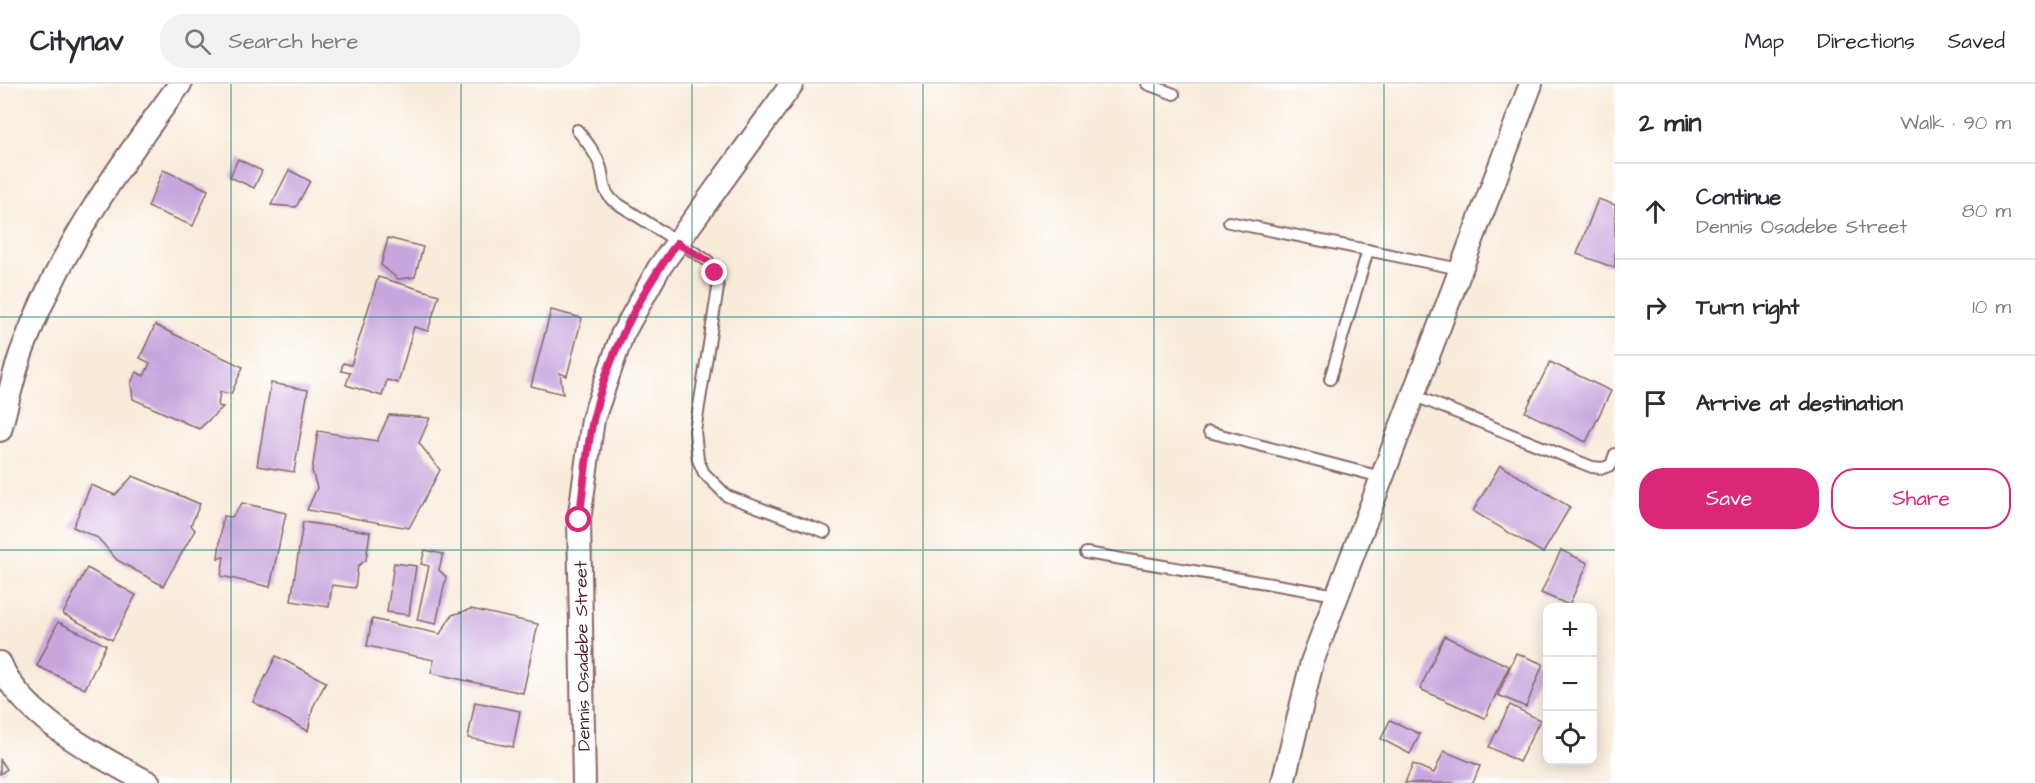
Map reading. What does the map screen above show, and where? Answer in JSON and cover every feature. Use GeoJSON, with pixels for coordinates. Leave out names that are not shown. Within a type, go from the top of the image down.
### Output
{"type":"FeatureCollection","features":[{"type":"Feature","properties":{"kind":"street"},"geometry":{"type":"LineString","coordinates":[[0,430],[22,351],[73,239],[137,141],[180,84]]}},
{"type":"Feature","properties":{"kind":"street","name":"Dennis Osadebe Street"},"geometry":{"type":"LineString","coordinates":[[584,783],[579,520],[594,419],[622,335],[659,268],[792,84]]}},
{"type":"Feature","properties":{"kind":"street"},"geometry":{"type":"LineString","coordinates":[[1283,783],[1312,662],[1531,84]]}},
{"type":"Feature","properties":{"kind":"street"},"geometry":{"type":"LineString","coordinates":[[0,663],[4,674],[42,716],[85,749],[149,783]]}},
{"type":"Feature","properties":{"kind":"lane"},"geometry":{"type":"LineString","coordinates":[[1147,84],[1174,94]]}},
{"type":"Feature","properties":{"kind":"lane"},"geometry":{"type":"LineString","coordinates":[[577,130],[591,147],[601,170],[603,189],[612,200],[708,261],[715,273],[718,288],[695,431],[698,460],[704,473],[727,496],[825,532]]}},
{"type":"Feature","properties":{"kind":"lane"},"geometry":{"type":"LineString","coordinates":[[1229,222],[1460,269]]}},
{"type":"Feature","properties":{"kind":"lane"},"geometry":{"type":"LineString","coordinates":[[1330,379],[1368,250]]}},
{"type":"Feature","properties":{"kind":"lane"},"geometry":{"type":"LineString","coordinates":[[1412,395],[1592,467],[1603,468],[1611,465],[1615,454]]}},
{"type":"Feature","properties":{"kind":"lane"},"geometry":{"type":"LineString","coordinates":[[1209,432],[1381,477]]}},
{"type":"Feature","properties":{"kind":"lane"},"geometry":{"type":"LineString","coordinates":[[1086,554],[1337,595]]}},
{"type":"Feature","properties":{"kind":"building"},"geometry":{"type":"Polygon","coordinates":[[[238,159],[262,171],[254,188],[230,177],[238,159]]]}},
{"type":"Feature","properties":{"kind":"building"},"geometry":{"type":"Polygon","coordinates":[[[163,170],[208,190],[193,226],[148,207],[163,170]]]}},
{"type":"Feature","properties":{"kind":"building"},"geometry":{"type":"Polygon","coordinates":[[[289,170],[310,181],[296,207],[271,205],[289,170]]]}},
{"type":"Feature","properties":{"kind":"building"},"geometry":{"type":"Polygon","coordinates":[[[1598,199],[1615,205],[1615,268],[1577,254],[1598,199]]]}},
{"type":"Feature","properties":{"kind":"building"},"geometry":{"type":"Polygon","coordinates":[[[388,238],[423,247],[415,277],[398,279],[381,265],[388,238]]]}},
{"type":"Feature","properties":{"kind":"building"},"geometry":{"type":"Polygon","coordinates":[[[378,277],[439,295],[428,331],[414,327],[398,383],[387,380],[382,396],[346,385],[350,373],[341,371],[343,363],[351,365],[378,277]]]}},
{"type":"Feature","properties":{"kind":"building"},"geometry":{"type":"Polygon","coordinates":[[[551,310],[582,318],[567,376],[560,373],[563,394],[531,386],[551,310]]]}},
{"type":"Feature","properties":{"kind":"building"},"geometry":{"type":"Polygon","coordinates":[[[155,325],[243,367],[231,394],[220,392],[218,406],[223,407],[199,429],[133,399],[131,383],[136,372],[144,376],[150,363],[140,358],[155,325]]]}},
{"type":"Feature","properties":{"kind":"building"},"geometry":{"type":"Polygon","coordinates":[[[1550,362],[1611,391],[1586,442],[1525,412],[1550,362]]]}},
{"type":"Feature","properties":{"kind":"building"},"geometry":{"type":"Polygon","coordinates":[[[271,383],[308,390],[294,472],[257,466],[271,383]]]}},
{"type":"Feature","properties":{"kind":"building"},"geometry":{"type":"Polygon","coordinates":[[[389,415],[430,418],[419,443],[440,470],[409,528],[307,510],[317,488],[312,471],[318,431],[377,441],[389,415]]]}},
{"type":"Feature","properties":{"kind":"building"},"geometry":{"type":"Polygon","coordinates":[[[1500,465],[1570,507],[1543,553],[1473,511],[1500,465]]]}},
{"type":"Feature","properties":{"kind":"building"},"geometry":{"type":"Polygon","coordinates":[[[133,476],[200,504],[191,525],[195,530],[163,586],[117,560],[98,538],[73,527],[91,485],[115,495],[133,476]]]}},
{"type":"Feature","properties":{"kind":"building"},"geometry":{"type":"Polygon","coordinates":[[[242,503],[286,513],[270,587],[221,576],[224,557],[218,558],[223,516],[232,517],[242,503]]]}},
{"type":"Feature","properties":{"kind":"building"},"geometry":{"type":"Polygon","coordinates":[[[303,522],[370,532],[366,560],[358,566],[355,588],[332,585],[329,607],[291,601],[303,522]]]}},
{"type":"Feature","properties":{"kind":"building"},"geometry":{"type":"Polygon","coordinates":[[[425,550],[443,554],[439,570],[446,577],[436,624],[417,620],[429,566],[421,564],[425,550]]]}},
{"type":"Feature","properties":{"kind":"building"},"geometry":{"type":"Polygon","coordinates":[[[1561,550],[1588,563],[1570,603],[1564,603],[1541,593],[1561,550]]]}},
{"type":"Feature","properties":{"kind":"building"},"geometry":{"type":"Polygon","coordinates":[[[394,563],[416,566],[409,615],[387,612],[394,563]]]}},
{"type":"Feature","properties":{"kind":"building"},"geometry":{"type":"Polygon","coordinates":[[[87,568],[136,595],[112,640],[63,614],[87,568]]]}},
{"type":"Feature","properties":{"kind":"building"},"geometry":{"type":"Polygon","coordinates":[[[471,609],[538,624],[523,693],[431,673],[434,660],[367,646],[372,619],[440,634],[452,615],[471,609]]]}},
{"type":"Feature","properties":{"kind":"building"},"geometry":{"type":"Polygon","coordinates":[[[58,622],[106,645],[85,689],[37,666],[58,622]]]}},
{"type":"Feature","properties":{"kind":"building"},"geometry":{"type":"Polygon","coordinates":[[[1444,636],[1509,666],[1485,718],[1420,689],[1444,636]]]}},
{"type":"Feature","properties":{"kind":"building"},"geometry":{"type":"Polygon","coordinates":[[[1516,653],[1543,664],[1526,707],[1498,695],[1516,653]]]}},
{"type":"Feature","properties":{"kind":"building"},"geometry":{"type":"Polygon","coordinates":[[[276,656],[326,682],[313,707],[308,731],[253,702],[276,656]]]}},
{"type":"Feature","properties":{"kind":"building"},"geometry":{"type":"Polygon","coordinates":[[[475,702],[520,711],[513,747],[468,738],[475,702]]]}},
{"type":"Feature","properties":{"kind":"building"},"geometry":{"type":"Polygon","coordinates":[[[1510,705],[1540,720],[1519,762],[1489,747],[1510,705]]]}},
{"type":"Feature","properties":{"kind":"building"},"geometry":{"type":"Polygon","coordinates":[[[1390,720],[1420,734],[1410,754],[1381,739],[1390,720]]]}},
{"type":"Feature","properties":{"kind":"building"},"geometry":{"type":"Polygon","coordinates":[[[1444,751],[1480,766],[1473,783],[1405,783],[1413,764],[1434,773],[1444,751]]]}},
{"type":"Feature","properties":{"kind":"building"},"geometry":{"type":"Polygon","coordinates":[[[0,760],[7,769],[0,774],[0,760]]]}},
{"type":"Feature","properties":{"kind":"route"},"geometry":{"type":"LineString","coordinates":[[579,520],[594,419],[622,335],[659,268],[677,243],[708,261],[715,273]]}}]}
